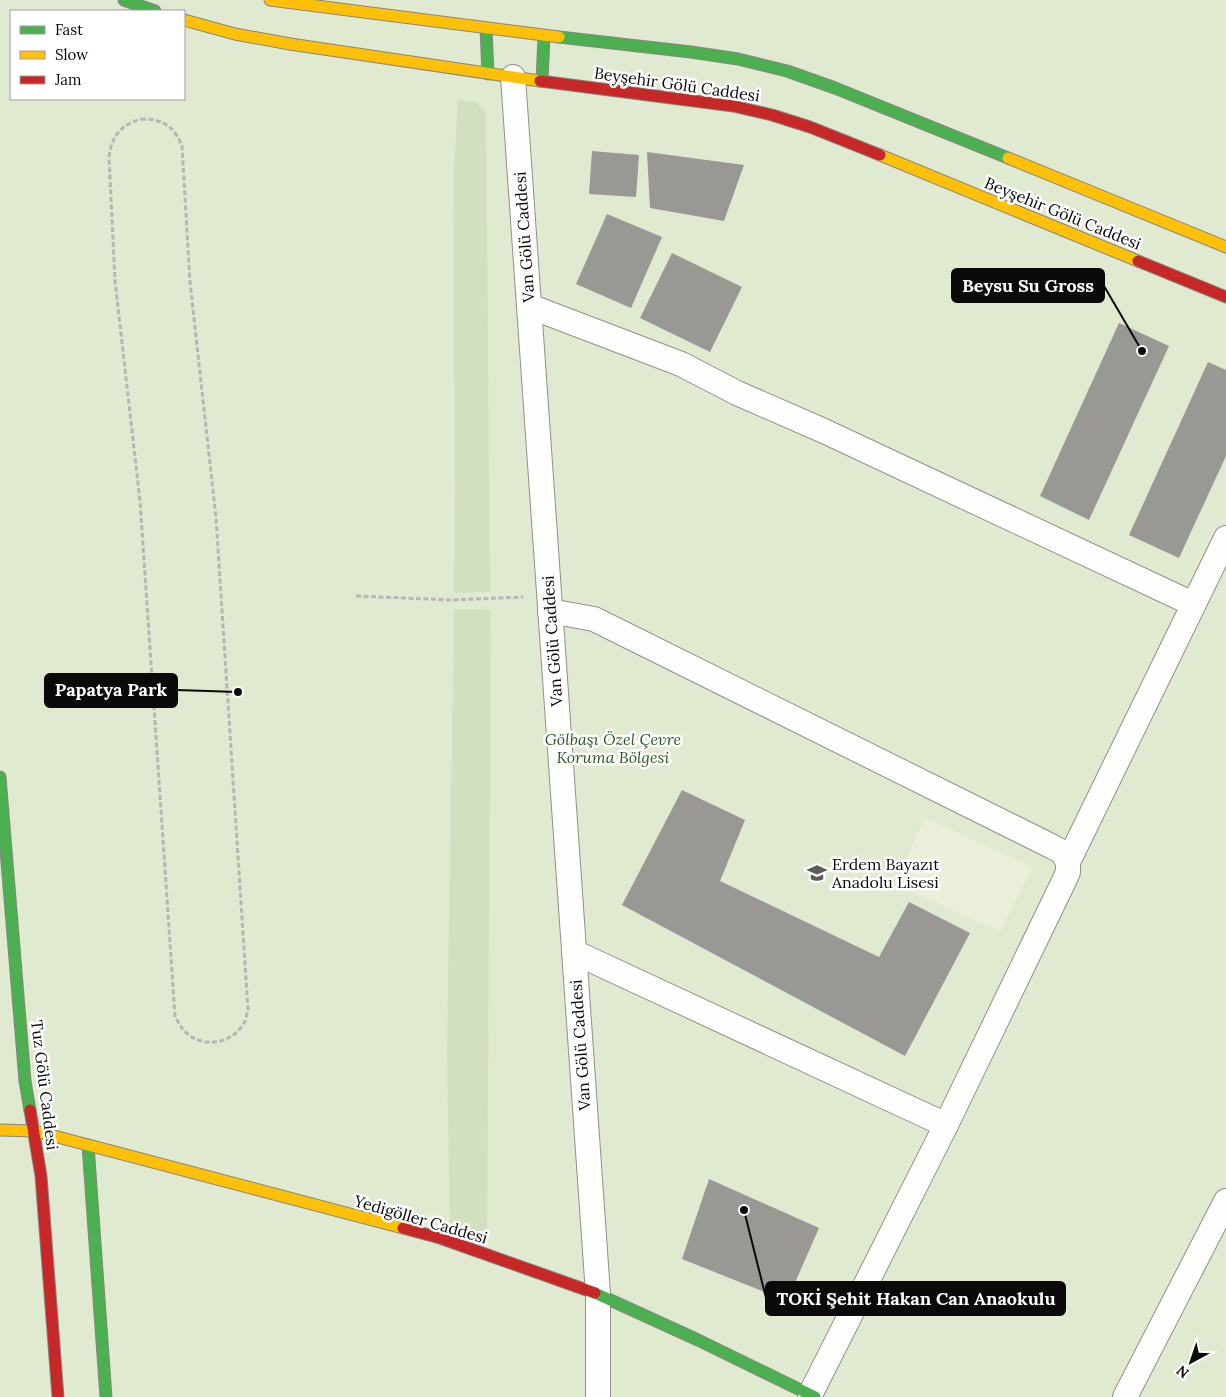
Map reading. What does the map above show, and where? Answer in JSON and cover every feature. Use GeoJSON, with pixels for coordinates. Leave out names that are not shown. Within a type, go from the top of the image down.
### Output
{"type":"FeatureCollection","features":[{"type":"Feature","properties":{"kind":"main road"},"geometry":{"type":"LineString","coordinates":[[124,0],[152,10]]}},
{"type":"Feature","properties":{"kind":"main road"},"geometry":{"type":"LineString","coordinates":[[270,0],[738,59],[787,71],[966,140],[1226,247]]}},
{"type":"Feature","properties":{"kind":"main road","name":"Beyşehir Gölü Caddesi"},"geometry":{"type":"LineString","coordinates":[[185,20],[235,34],[283,43],[488,74],[734,106],[772,115],[810,127],[1226,297]]}},
{"type":"Feature","properties":{"kind":"main road"},"geometry":{"type":"LineString","coordinates":[[486,28],[488,74]]}},
{"type":"Feature","properties":{"kind":"main road"},"geometry":{"type":"LineString","coordinates":[[542,81],[544,36]]}},
{"type":"Feature","properties":{"kind":"main road","name":"Tuz Gölü Caddesi"},"geometry":{"type":"LineString","coordinates":[[0,777],[25,1081],[35,1131],[41,1176],[58,1397]]}},
{"type":"Feature","properties":{"kind":"main road","name":"Yedigöller Caddesi"},"geometry":{"type":"LineString","coordinates":[[0,1130],[35,1131],[440,1238],[598,1294],[813,1396]]}},
{"type":"Feature","properties":{"kind":"main road"},"geometry":{"type":"LineString","coordinates":[[88,1145],[106,1397]]}},
{"type":"Feature","properties":{"kind":"street","name":"Van Gölü Caddesi"},"geometry":{"type":"LineString","coordinates":[[513,77],[598,1294],[598,1397]]}},
{"type":"Feature","properties":{"kind":"street"},"geometry":{"type":"LineString","coordinates":[[529,306],[681,364],[737,393],[824,431],[1193,604]]}},
{"type":"Feature","properties":{"kind":"street"},"geometry":{"type":"LineString","coordinates":[[813,1396],[1063,883],[1068,872],[1068,862],[1226,538]]}},
{"type":"Feature","properties":{"kind":"street"},"geometry":{"type":"LineString","coordinates":[[550,611],[594,619],[1053,847],[1062,852],[1068,862]]}},
{"type":"Feature","properties":{"kind":"street"},"geometry":{"type":"LineString","coordinates":[[574,952],[946,1124]]}},
{"type":"Feature","properties":{"kind":"street"},"geometry":{"type":"LineString","coordinates":[[1125,1397],[1226,1201]]}},
{"type":"Feature","properties":{"kind":"path"},"geometry":{"type":"LineString","coordinates":[[142,119],[162,122],[171,128],[182,146],[190,282],[216,518],[248,1010],[245,1021],[230,1038],[220,1042],[209,1043],[197,1041],[188,1035],[180,1027],[175,1016],[140,501],[115,281],[110,146],[122,128],[131,122],[142,119]]}},
{"type":"Feature","properties":{"kind":"path"},"geometry":{"type":"LineString","coordinates":[[356,596],[452,600],[523,597]]}},
{"type":"Feature","properties":{"kind":"green space","name":"Gölbaşı Özel Çevre Koruma Bölgesi"},"geometry":{"type":"Polygon","coordinates":[[[0,0],[1226,0],[1226,1397],[0,1397],[0,0]]]}},
{"type":"Feature","properties":{"kind":"green space"},"geometry":{"type":"Polygon","coordinates":[[[458,99],[477,103],[486,112],[490,592],[454,593],[453,186],[458,99]]]}},
{"type":"Feature","properties":{"kind":"green space"},"geometry":{"type":"Polygon","coordinates":[[[454,609],[491,610],[487,1235],[450,1226],[447,1054],[454,609]]]}},
{"type":"Feature","properties":{"kind":"green space"},"geometry":{"type":"Polygon","coordinates":[[[925,818],[1032,867],[1000,931],[895,884],[925,818]]]}},
{"type":"Feature","properties":{"kind":"building"},"geometry":{"type":"Polygon","coordinates":[[[592,151],[639,155],[636,197],[589,194],[592,151]]]}},
{"type":"Feature","properties":{"kind":"building"},"geometry":{"type":"Polygon","coordinates":[[[647,152],[744,165],[724,221],[650,208],[647,152]]]}},
{"type":"Feature","properties":{"kind":"building"},"geometry":{"type":"Polygon","coordinates":[[[607,214],[662,237],[631,308],[576,284],[607,214]]]}},
{"type":"Feature","properties":{"kind":"building"},"geometry":{"type":"Polygon","coordinates":[[[672,253],[742,287],[710,352],[640,318],[672,253]]]}},
{"type":"Feature","properties":{"kind":"building"},"geometry":{"type":"Polygon","coordinates":[[[1119,323],[1169,346],[1089,520],[1040,496],[1119,323]]]}},
{"type":"Feature","properties":{"kind":"building"},"geometry":{"type":"Polygon","coordinates":[[[1208,362],[1226,370],[1226,456],[1179,558],[1129,535],[1208,362]]]}},
{"type":"Feature","properties":{"kind":"building"},"geometry":{"type":"Polygon","coordinates":[[[682,790],[745,820],[720,881],[879,957],[909,902],[970,933],[905,1056],[622,905],[682,790]]]}},
{"type":"Feature","properties":{"kind":"building"},"geometry":{"type":"Polygon","coordinates":[[[709,1179],[819,1228],[787,1301],[682,1259],[709,1179]]]}},
{"type":"Feature","properties":{"kind":"traffic: fast"},"geometry":{"type":"LineString","coordinates":[[124,0],[152,10]]}},
{"type":"Feature","properties":{"kind":"traffic: fast"},"geometry":{"type":"LineString","coordinates":[[486,28],[488,74]]}},
{"type":"Feature","properties":{"kind":"traffic: fast"},"geometry":{"type":"LineString","coordinates":[[542,81],[544,36]]}},
{"type":"Feature","properties":{"kind":"traffic: fast"},"geometry":{"type":"LineString","coordinates":[[559,37],[738,59],[787,71],[835,88],[1008,158]]}},
{"type":"Feature","properties":{"kind":"traffic: fast"},"geometry":{"type":"LineString","coordinates":[[0,777],[25,1081],[30,1110]]}},
{"type":"Feature","properties":{"kind":"traffic: fast"},"geometry":{"type":"LineString","coordinates":[[88,1145],[106,1397]]}},
{"type":"Feature","properties":{"kind":"traffic: fast"},"geometry":{"type":"LineString","coordinates":[[595,1293],[698,1340],[815,1397]]}},
{"type":"Feature","properties":{"kind":"traffic: slow"},"geometry":{"type":"LineString","coordinates":[[270,0],[559,37]]}},
{"type":"Feature","properties":{"kind":"traffic: slow"},"geometry":{"type":"LineString","coordinates":[[185,20],[235,34],[290,44],[540,81]]}},
{"type":"Feature","properties":{"kind":"traffic: slow"},"geometry":{"type":"LineString","coordinates":[[880,155],[1138,261]]}},
{"type":"Feature","properties":{"kind":"traffic: slow"},"geometry":{"type":"LineString","coordinates":[[1008,158],[1226,247]]}},
{"type":"Feature","properties":{"kind":"traffic: slow"},"geometry":{"type":"LineString","coordinates":[[0,1130],[35,1131],[403,1228]]}},
{"type":"Feature","properties":{"kind":"traffic: jam"},"geometry":{"type":"LineString","coordinates":[[540,81],[733,106],[772,115],[810,127],[880,155]]}},
{"type":"Feature","properties":{"kind":"traffic: jam"},"geometry":{"type":"LineString","coordinates":[[1138,261],[1226,297]]}},
{"type":"Feature","properties":{"kind":"traffic: jam"},"geometry":{"type":"LineString","coordinates":[[30,1110],[41,1176],[58,1397]]}},
{"type":"Feature","properties":{"kind":"traffic: jam"},"geometry":{"type":"LineString","coordinates":[[403,1228],[440,1238],[595,1293]]}},
{"type":"Feature","properties":{"kind":"place","name":"Beysu Su Gross"},"geometry":{"type":"Point","coordinates":[1142,351]}},
{"type":"Feature","properties":{"kind":"place","name":"Papatya Park"},"geometry":{"type":"Point","coordinates":[238,692]}},
{"type":"Feature","properties":{"kind":"place","name":"Erdem Bayazıt Anadolu Lisesi"},"geometry":{"type":"Point","coordinates":[817,873]}},
{"type":"Feature","properties":{"kind":"place","name":"TOKİ Şehit Hakan Can Anaokulu"},"geometry":{"type":"Point","coordinates":[744,1210]}}]}
